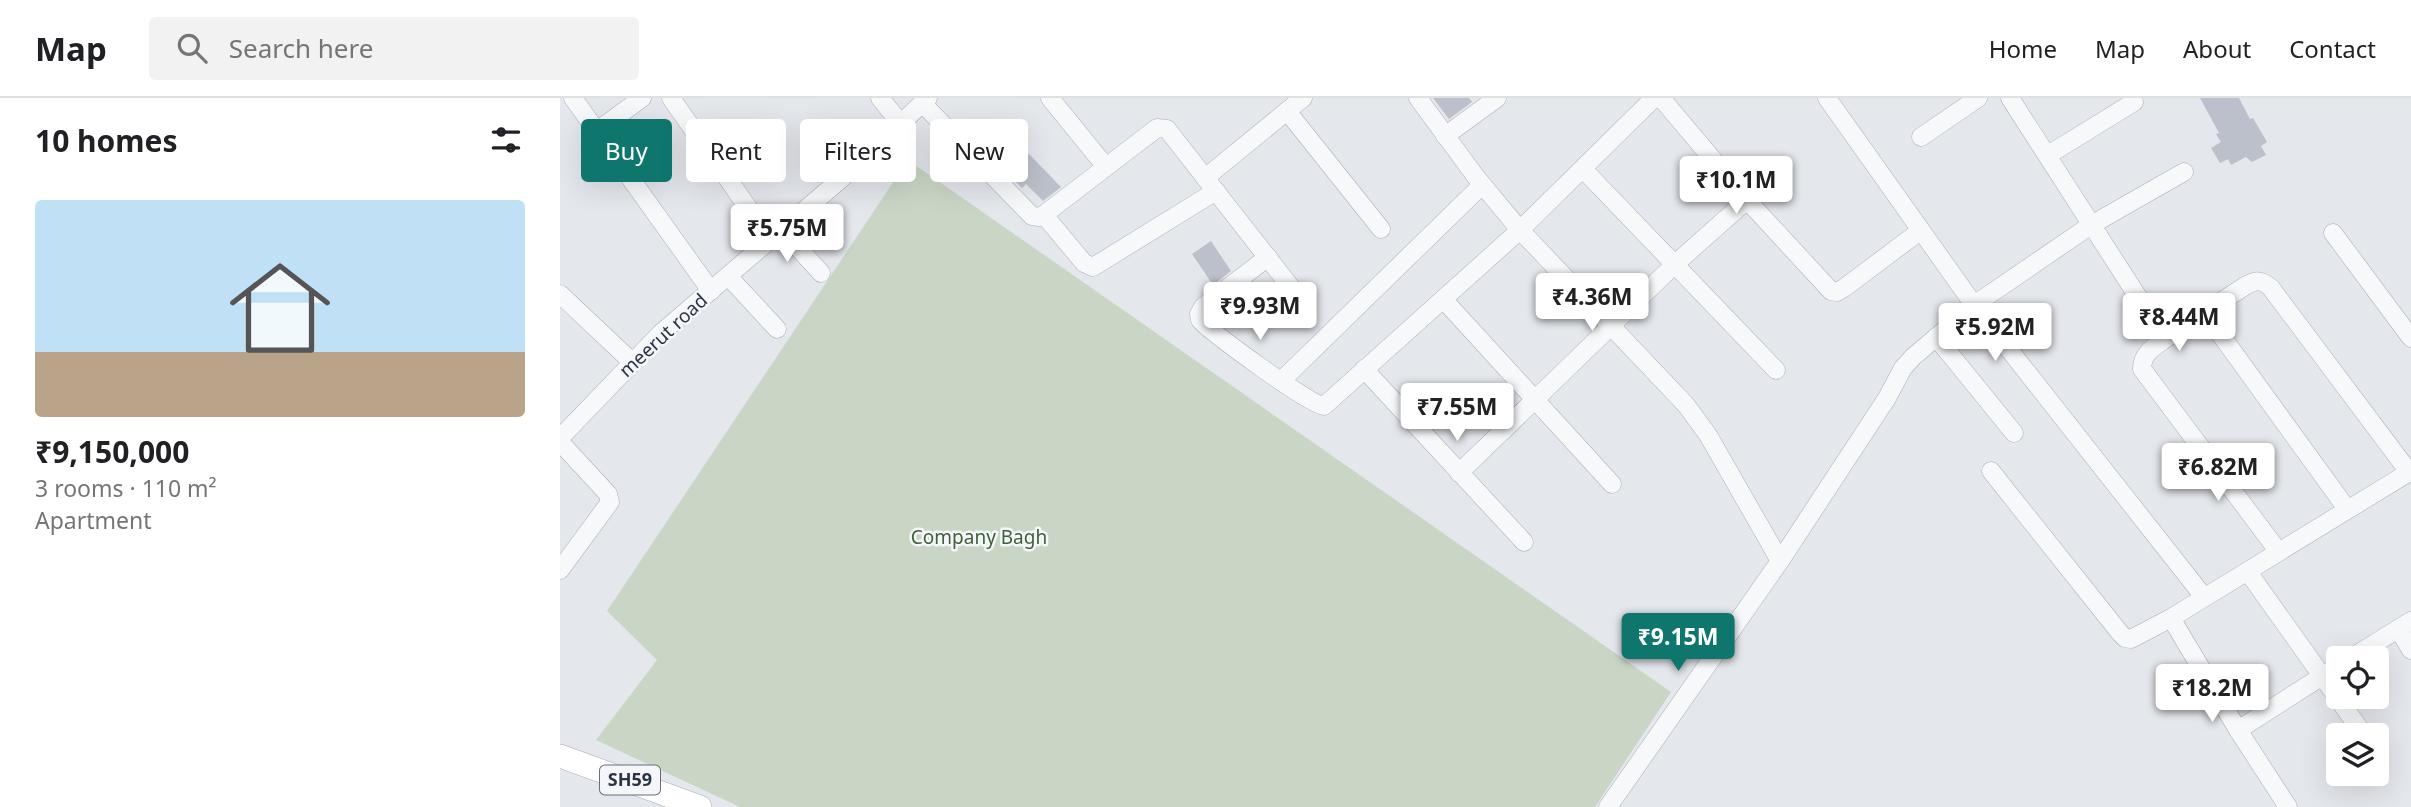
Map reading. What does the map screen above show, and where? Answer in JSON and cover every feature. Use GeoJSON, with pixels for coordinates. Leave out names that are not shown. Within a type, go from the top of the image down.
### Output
{"type":"FeatureCollection","features":[{"type":"Feature","properties":{"kind":"main road","name":"SH59"},"geometry":{"type":"LineString","coordinates":[[561,762],[667,807]]}},
{"type":"Feature","properties":{"kind":"main road","name":"SH59"},"geometry":{"type":"LineString","coordinates":[[561,762],[700,807]]}},
{"type":"Feature","properties":{"kind":"street"},"geometry":{"type":"LineString","coordinates":[[573,98],[588,119]]}},
{"type":"Feature","properties":{"kind":"street"},"geometry":{"type":"LineString","coordinates":[[613,119],[642,98]]}},
{"type":"Feature","properties":{"kind":"street"},"geometry":{"type":"LineString","coordinates":[[671,98],[776,234],[821,273]]}},
{"type":"Feature","properties":{"kind":"street"},"geometry":{"type":"LineString","coordinates":[[880,98],[897,119]]}},
{"type":"Feature","properties":{"kind":"street"},"geometry":{"type":"LineString","coordinates":[[1050,98],[1106,167]]}},
{"type":"Feature","properties":{"kind":"street"},"geometry":{"type":"LineString","coordinates":[[1044,215],[1084,263],[1093,267],[1211,184],[1286,111],[1303,98]]}},
{"type":"Feature","properties":{"kind":"street"},"geometry":{"type":"LineString","coordinates":[[1418,98],[1482,185],[1520,230],[1697,419],[1780,561]]}},
{"type":"Feature","properties":{"kind":"street"},"geometry":{"type":"LineString","coordinates":[[1445,136],[1497,98]]}},
{"type":"Feature","properties":{"kind":"street"},"geometry":{"type":"LineString","coordinates":[[1268,257],[1203,307],[1199,320],[1281,381],[1320,406],[1328,402],[1520,230],[1654,98]]}},
{"type":"Feature","properties":{"kind":"street"},"geometry":{"type":"LineString","coordinates":[[1661,98],[1747,200],[1831,291],[1837,292],[1844,288],[1920,231]]}},
{"type":"Feature","properties":{"kind":"street"},"geometry":{"type":"LineString","coordinates":[[1827,98],[1974,305],[2204,597]]}},
{"type":"Feature","properties":{"kind":"street"},"geometry":{"type":"LineString","coordinates":[[1921,138],[1978,98]]}},
{"type":"Feature","properties":{"kind":"street"},"geometry":{"type":"LineString","coordinates":[[2010,98],[2165,339]]}},
{"type":"Feature","properties":{"kind":"street"},"geometry":{"type":"LineString","coordinates":[[925,101],[1032,216],[1044,215],[1157,128],[1163,127],[1172,133],[1304,304]]}},
{"type":"Feature","properties":{"kind":"street","name":"meerut road"},"geometry":{"type":"LineString","coordinates":[[906,119],[925,101]]}},
{"type":"Feature","properties":{"kind":"street"},"geometry":{"type":"LineString","coordinates":[[2048,155],[2134,102]]}},
{"type":"Feature","properties":{"kind":"street"},"geometry":{"type":"LineString","coordinates":[[1286,111],[1381,229]]}},
{"type":"Feature","properties":{"kind":"street"},"geometry":{"type":"LineString","coordinates":[[1583,169],[1776,370]]}},
{"type":"Feature","properties":{"kind":"street"},"geometry":{"type":"LineString","coordinates":[[1608,807],[1780,561],[1887,398],[1903,369],[1974,305],[2091,225],[2184,172]]}},
{"type":"Feature","properties":{"kind":"street"},"geometry":{"type":"LineString","coordinates":[[633,182],[711,291]]}},
{"type":"Feature","properties":{"kind":"street","name":"meerut road"},"geometry":{"type":"LineString","coordinates":[[563,431],[661,333],[835,182]]}},
{"type":"Feature","properties":{"kind":"street"},"geometry":{"type":"LineString","coordinates":[[1281,381],[1482,185]]}},
{"type":"Feature","properties":{"kind":"street"},"geometry":{"type":"LineString","coordinates":[[1459,474],[1674,265],[1747,200]]}},
{"type":"Feature","properties":{"kind":"street"},"geometry":{"type":"LineString","coordinates":[[2333,233],[2411,338]]}},
{"type":"Feature","properties":{"kind":"street"},"geometry":{"type":"LineString","coordinates":[[728,276],[777,329]]}},
{"type":"Feature","properties":{"kind":"street"},"geometry":{"type":"LineString","coordinates":[[1991,471],[2125,638],[2137,637],[2171,618],[2410,471],[2263,281],[2254,281],[2245,286],[2165,339],[2146,353],[2142,369],[2278,551]]}},
{"type":"Feature","properties":{"kind":"street"},"geometry":{"type":"LineString","coordinates":[[560,294],[632,362]]}},
{"type":"Feature","properties":{"kind":"street"},"geometry":{"type":"LineString","coordinates":[[1443,299],[1612,484]]}},
{"type":"Feature","properties":{"kind":"street"},"geometry":{"type":"LineString","coordinates":[[2205,313],[2347,509]]}},
{"type":"Feature","properties":{"kind":"street"},"geometry":{"type":"LineString","coordinates":[[1936,337],[2014,433]]}},
{"type":"Feature","properties":{"kind":"street"},"geometry":{"type":"LineString","coordinates":[[1364,369],[1524,542]]}},
{"type":"Feature","properties":{"kind":"street"},"geometry":{"type":"LineString","coordinates":[[560,570],[610,502],[608,494],[563,431]]}},
{"type":"Feature","properties":{"kind":"street"},"geometry":{"type":"LineString","coordinates":[[2248,572],[2356,723]]}},
{"type":"Feature","properties":{"kind":"street"},"geometry":{"type":"LineString","coordinates":[[2171,618],[2288,807]]}},
{"type":"Feature","properties":{"kind":"street"},"geometry":{"type":"LineString","coordinates":[[2371,646],[2405,625],[2411,650]]}},
{"type":"Feature","properties":{"kind":"street"},"geometry":{"type":"LineString","coordinates":[[2238,730],[2326,673]]}},
{"type":"Feature","properties":{"kind":"green space","name":"Company Bagh"},"geometry":{"type":"Polygon","coordinates":[[[916,166],[930,175],[930,182],[940,182],[1671,692],[1595,807],[740,807],[596,740],[657,660],[607,611],[893,182],[916,182],[916,166]]]}},
{"type":"Feature","properties":{"kind":"building"},"geometry":{"type":"Polygon","coordinates":[[[1433,98],[1469,98],[1472,102],[1449,119],[1433,98]]]}},
{"type":"Feature","properties":{"kind":"building"},"geometry":{"type":"Polygon","coordinates":[[[2200,98],[2239,98],[2267,142],[2261,146],[2266,155],[2252,162],[2246,157],[2231,165],[2228,159],[2220,163],[2211,148],[2221,142],[2216,134],[2219,133],[2200,98]]]}},
{"type":"Feature","properties":{"kind":"building"},"geometry":{"type":"Polygon","coordinates":[[[1028,155],[1061,187],[1043,201],[1026,184],[1022,188],[1016,182],[1028,182],[1028,155]]]}},
{"type":"Feature","properties":{"kind":"building"},"geometry":{"type":"Polygon","coordinates":[[[1211,241],[1231,271],[1213,285],[1192,254],[1211,241]]]}}]}
